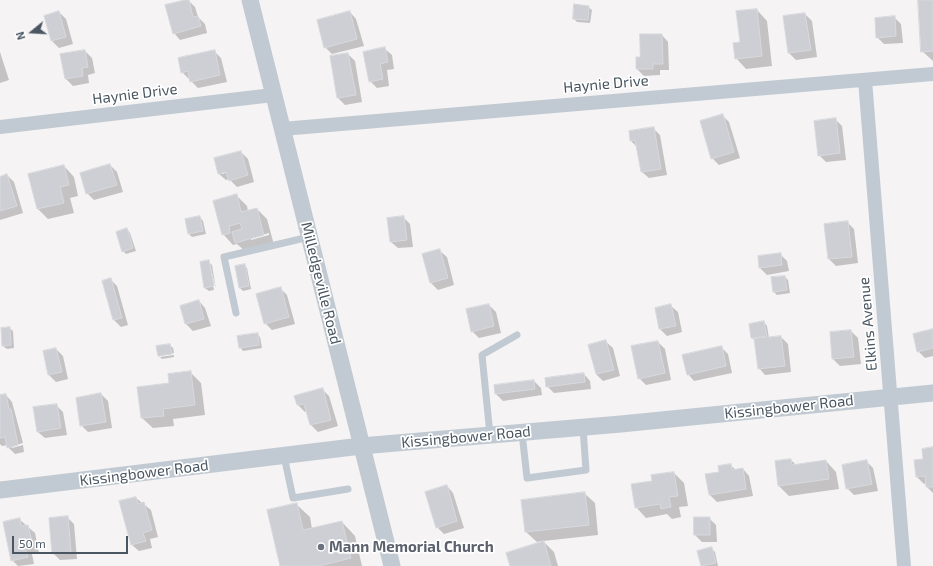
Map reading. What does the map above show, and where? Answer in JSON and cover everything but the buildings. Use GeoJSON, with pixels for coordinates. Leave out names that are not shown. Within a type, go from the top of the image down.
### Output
{"type":"FeatureCollection","features":[{"type":"Feature","properties":{"kind":"street","name":"Milledgeville Road"},"geometry":{"type":"LineString","coordinates":[[250,0],[392,566]]}},
{"type":"Feature","properties":{"kind":"street","name":"Haynie Drive"},"geometry":{"type":"LineString","coordinates":[[282,129],[933,74]]}},
{"type":"Feature","properties":{"kind":"street","name":"Elkins Avenue"},"geometry":{"type":"LineString","coordinates":[[865,80],[904,566]]}},
{"type":"Feature","properties":{"kind":"street","name":"Haynie Drive"},"geometry":{"type":"LineString","coordinates":[[0,127],[273,95]]}},
{"type":"Feature","properties":{"kind":"street","name":"Kissingbower Road"},"geometry":{"type":"LineString","coordinates":[[0,490],[361,446],[583,428],[933,393]]}},
{"type":"Feature","properties":{"kind":"lane"},"geometry":{"type":"LineString","coordinates":[[236,313],[224,257],[309,237]]}},
{"type":"Feature","properties":{"kind":"lane"},"geometry":{"type":"LineString","coordinates":[[490,435],[482,355],[517,335]]}},
{"type":"Feature","properties":{"kind":"lane"},"geometry":{"type":"LineString","coordinates":[[522,432],[528,478],[586,470],[583,428]]}},
{"type":"Feature","properties":{"kind":"lane"},"geometry":{"type":"LineString","coordinates":[[284,456],[293,498],[348,489]]}},
{"type":"Feature","properties":{"kind":"place","name":"Mann Memorial Church"},"geometry":{"type":"Point","coordinates":[321,547]}}]}
